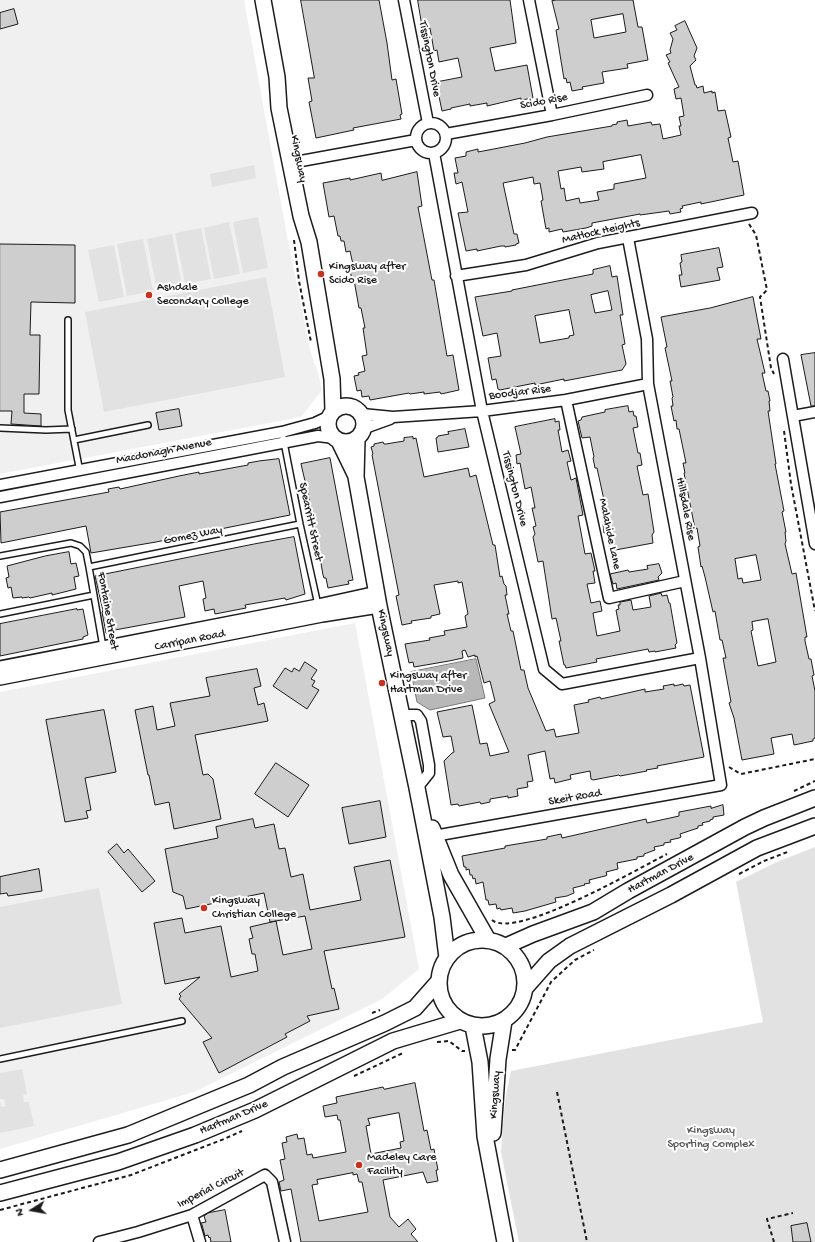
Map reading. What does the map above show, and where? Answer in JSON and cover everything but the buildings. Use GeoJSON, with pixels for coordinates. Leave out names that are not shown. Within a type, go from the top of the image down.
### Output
{"type":"FeatureCollection","features":[{"type":"Feature","properties":{"kind":"main road","name":"Kingsway"},"geometry":{"type":"LineString","coordinates":[[263,0],[277,77],[279,108],[294,162],[301,216],[309,242],[332,378],[331,413],[328,427],[356,477]]}},
{"type":"Feature","properties":{"kind":"main road","name":"Kingsway"},"geometry":{"type":"LineString","coordinates":[[332,378],[359,422],[356,477],[378,599],[442,917],[447,958]]}},
{"type":"Feature","properties":{"kind":"main road"},"geometry":{"type":"LineString","coordinates":[[331,413],[338,407],[344,405],[359,422],[351,442],[345,443],[336,439]]}},
{"type":"Feature","properties":{"kind":"main road","name":"Kingsway"},"geometry":{"type":"LineString","coordinates":[[417,788],[434,836],[451,875],[488,940]]}},
{"type":"Feature","properties":{"kind":"main road","name":"Hartman Drive"},"geometry":{"type":"LineString","coordinates":[[506,946],[593,912],[628,891],[745,827],[815,798]]}},
{"type":"Feature","properties":{"kind":"main road","name":"Hartman Drive"},"geometry":{"type":"LineString","coordinates":[[526,987],[548,962],[576,943],[671,895],[757,848],[815,826]]}},
{"type":"Feature","properties":{"kind":"main road"},"geometry":{"type":"LineString","coordinates":[[488,940],[498,942],[506,946],[512,951],[524,971],[526,987],[525,994],[519,1007],[504,1021],[489,1027],[466,1023],[452,1014],[441,997],[438,982],[440,972],[447,958],[457,948],[468,942],[488,940]]}},
{"type":"Feature","properties":{"kind":"main road","name":"Hartman Drive"},"geometry":{"type":"LineString","coordinates":[[0,1170],[128,1135],[249,1085],[283,1067],[385,1023],[415,1008],[438,982]]}},
{"type":"Feature","properties":{"kind":"main road","name":"Kingsway"},"geometry":{"type":"LineString","coordinates":[[491,1169],[498,1059],[504,1021]]}},
{"type":"Feature","properties":{"kind":"main road","name":"Kingsway"},"geometry":{"type":"LineString","coordinates":[[466,1023],[480,1062],[485,1136],[505,1242]]}},
{"type":"Feature","properties":{"kind":"main road","name":"Hartman Drive"},"geometry":{"type":"LineString","coordinates":[[0,1193],[118,1162],[195,1135],[255,1110],[393,1041],[466,1023]]}},
{"type":"Feature","properties":{"kind":"street","name":"Tissington Drive"},"geometry":{"type":"LineString","coordinates":[[404,0],[428,123]]}},
{"type":"Feature","properties":{"kind":"street"},"geometry":{"type":"LineString","coordinates":[[529,0],[552,115]]}},
{"type":"Feature","properties":{"kind":"street","name":"Scido Rise"},"geometry":{"type":"LineString","coordinates":[[446,134],[552,115],[647,95]]}},
{"type":"Feature","properties":{"kind":"street"},"geometry":{"type":"LineString","coordinates":[[428,123],[439,125],[446,134],[446,139],[442,148],[434,153],[424,152],[420,149],[416,140],[418,129],[428,123]]}},
{"type":"Feature","properties":{"kind":"street"},"geometry":{"type":"LineString","coordinates":[[294,162],[416,140]]}},
{"type":"Feature","properties":{"kind":"street","name":"Tissington Drive"},"geometry":{"type":"LineString","coordinates":[[434,153],[482,411],[544,669],[562,684],[700,658]]}},
{"type":"Feature","properties":{"kind":"street","name":"Matlock Heights"},"geometry":{"type":"LineString","coordinates":[[456,276],[526,265],[598,243],[752,214]]}},
{"type":"Feature","properties":{"kind":"street","name":"Hillsdale Rise"},"geometry":{"type":"LineString","coordinates":[[628,238],[647,339],[648,384],[700,658],[721,785]]}},
{"type":"Feature","properties":{"kind":"street"},"geometry":{"type":"LineString","coordinates":[[782,359],[815,544]]}},
{"type":"Feature","properties":{"kind":"street","name":"Boodjar Rise"},"geometry":{"type":"LineString","coordinates":[[359,422],[394,417],[482,411],[566,400],[648,384]]}},
{"type":"Feature","properties":{"kind":"street","name":"Malahide Lane"},"geometry":{"type":"LineString","coordinates":[[566,400],[610,598],[685,581]]}},
{"type":"Feature","properties":{"kind":"street"},"geometry":{"type":"LineString","coordinates":[[793,416],[815,412]]}},
{"type":"Feature","properties":{"kind":"street","name":"Macdonagh Avenue"},"geometry":{"type":"LineString","coordinates":[[0,485],[282,432],[316,423],[331,413]]}},
{"type":"Feature","properties":{"kind":"street","name":"Macdonagh Avenue"},"geometry":{"type":"LineString","coordinates":[[0,497],[318,436],[336,439]]}},
{"type":"Feature","properties":{"kind":"street","name":"Carripan Road"},"geometry":{"type":"LineString","coordinates":[[0,678],[104,653],[378,599]]}},
{"type":"Feature","properties":{"kind":"street","name":"Carripan Road"},"geometry":{"type":"LineString","coordinates":[[0,668],[104,653]]}},
{"type":"Feature","properties":{"kind":"street","name":"Skeit Road"},"geometry":{"type":"LineString","coordinates":[[434,836],[721,785]]}},
{"type":"Feature","properties":{"kind":"street","name":"Imperial Circuit"},"geometry":{"type":"LineString","coordinates":[[99,1242],[138,1232],[192,1215],[265,1175],[272,1182],[285,1242]]}},
{"type":"Feature","properties":{"kind":"street"},"geometry":{"type":"LineString","coordinates":[[192,1215],[200,1242]]}},
{"type":"Feature","properties":{"kind":"lane"},"geometry":{"type":"LineString","coordinates":[[68,320],[68,410],[82,481]]}},
{"type":"Feature","properties":{"kind":"lane"},"geometry":{"type":"LineString","coordinates":[[74,440],[148,425]]}},
{"type":"Feature","properties":{"kind":"lane"},"geometry":{"type":"LineString","coordinates":[[0,428],[46,430],[72,429]]}},
{"type":"Feature","properties":{"kind":"lane","name":"Spearritt Street"},"geometry":{"type":"LineString","coordinates":[[282,432],[319,611]]}},
{"type":"Feature","properties":{"kind":"lane","name":"Gomez Way"},"geometry":{"type":"LineString","coordinates":[[90,567],[300,524]]}},
{"type":"Feature","properties":{"kind":"lane","name":"Fontaine Street"},"geometry":{"type":"LineString","coordinates":[[0,556],[71,543],[80,546],[86,552],[90,567],[104,653]]}},
{"type":"Feature","properties":{"kind":"lane"},"geometry":{"type":"LineString","coordinates":[[0,614],[94,595]]}},
{"type":"Feature","properties":{"kind":"lane"},"geometry":{"type":"LineString","coordinates":[[0,1059],[182,1021]]}},
{"type":"Feature","properties":{"kind":"path"},"geometry":{"type":"LineString","coordinates":[[718,769],[729,767],[741,774],[815,760]]}},
{"type":"Feature","properties":{"kind":"path"},"geometry":{"type":"LineString","coordinates":[[790,793],[815,781]]}},
{"type":"Feature","properties":{"kind":"path"},"geometry":{"type":"LineString","coordinates":[[491,919],[496,923],[504,924],[521,921],[570,904],[673,850]]}},
{"type":"Feature","properties":{"kind":"path"},"geometry":{"type":"LineString","coordinates":[[521,921],[530,936]]}},
{"type":"Feature","properties":{"kind":"path"},"geometry":{"type":"LineString","coordinates":[[548,962],[559,975]]}},
{"type":"Feature","properties":{"kind":"path"},"geometry":{"type":"LineString","coordinates":[[368,1015],[381,1009]]}},
{"type":"Feature","properties":{"kind":"path"},"geometry":{"type":"LineString","coordinates":[[512,1056],[515,1050]]}},
{"type":"Feature","properties":{"kind":"path"},"geometry":{"type":"LineString","coordinates":[[558,1092],[586,1242]]}},
{"type":"Feature","properties":{"kind":"path"},"geometry":{"type":"LineString","coordinates":[[774,1242],[767,1219],[793,1213]]}},
{"type":"Feature","properties":{"kind":"shaded area","name":"Ashdale Secondary College"},"geometry":{"type":"Polygon","coordinates":[[[0,0],[244,0],[287,236],[311,354],[318,372],[322,390],[301,417],[0,474],[0,0]]]}},
{"type":"Feature","properties":{"kind":"shaded area","name":"Kingsway Christian College"},"geometry":{"type":"Polygon","coordinates":[[[355,623],[419,969],[382,999],[194,1092],[0,1149],[0,692],[355,623]]]}},
{"type":"Feature","properties":{"kind":"shaded area"},"geometry":{"type":"Polygon","coordinates":[[[476,659],[485,698],[430,710],[417,702],[411,672],[476,659]]]}},
{"type":"Feature","properties":{"kind":"green space"},"geometry":{"type":"Polygon","coordinates":[[[254,165],[256,178],[212,187],[210,174],[254,165]]]}},
{"type":"Feature","properties":{"kind":"green space"},"geometry":{"type":"Polygon","coordinates":[[[258,217],[268,268],[243,273],[233,222],[258,217]]]}},
{"type":"Feature","properties":{"kind":"green space"},"geometry":{"type":"Polygon","coordinates":[[[229,222],[240,274],[214,279],[204,228],[229,222]]]}},
{"type":"Feature","properties":{"kind":"green space"},"geometry":{"type":"Polygon","coordinates":[[[201,228],[211,279],[185,284],[175,233],[201,228]]]}},
{"type":"Feature","properties":{"kind":"green space"},"geometry":{"type":"Polygon","coordinates":[[[172,234],[182,285],[157,290],[147,239],[172,234]]]}},
{"type":"Feature","properties":{"kind":"green space"},"geometry":{"type":"Polygon","coordinates":[[[143,239],[153,291],[127,296],[117,244],[143,239]]]}},
{"type":"Feature","properties":{"kind":"green space"},"geometry":{"type":"Polygon","coordinates":[[[114,245],[124,297],[99,302],[88,250],[114,245]]]}},
{"type":"Feature","properties":{"kind":"green space"},"geometry":{"type":"Polygon","coordinates":[[[266,277],[285,377],[104,412],[85,312],[266,277]]]}},
{"type":"Feature","properties":{"kind":"green space","name":"Kingsway Sporting Complex"},"geometry":{"type":"Polygon","coordinates":[[[815,847],[815,1242],[519,1242],[501,1152],[505,1100],[511,1071],[763,1022],[736,882],[777,862],[815,847]]]}},
{"type":"Feature","properties":{"kind":"green space"},"geometry":{"type":"Polygon","coordinates":[[[99,888],[122,1004],[0,1028],[0,907],[99,888]]]}},
{"type":"Feature","properties":{"kind":"green space"},"geometry":{"type":"Polygon","coordinates":[[[22,1069],[27,1094],[23,1095],[24,1102],[29,1102],[34,1126],[0,1133],[0,1100],[1,1107],[6,1106],[4,1099],[0,1099],[0,1073],[22,1069]]]}},
{"type":"Feature","properties":{"kind":"place","name":"Kingsway after Scido Rise"},"geometry":{"type":"Point","coordinates":[321,274]}},
{"type":"Feature","properties":{"kind":"place","name":"Ashdale Secondary College"},"geometry":{"type":"Point","coordinates":[149,295]}},
{"type":"Feature","properties":{"kind":"place","name":"Kingsway after Hartman Drive"},"geometry":{"type":"Point","coordinates":[382,683]}},
{"type":"Feature","properties":{"kind":"place","name":"Kingsway Christian College"},"geometry":{"type":"Point","coordinates":[204,908]}},
{"type":"Feature","properties":{"kind":"place","name":"Madeley Care Facility"},"geometry":{"type":"Point","coordinates":[359,1165]}}]}
